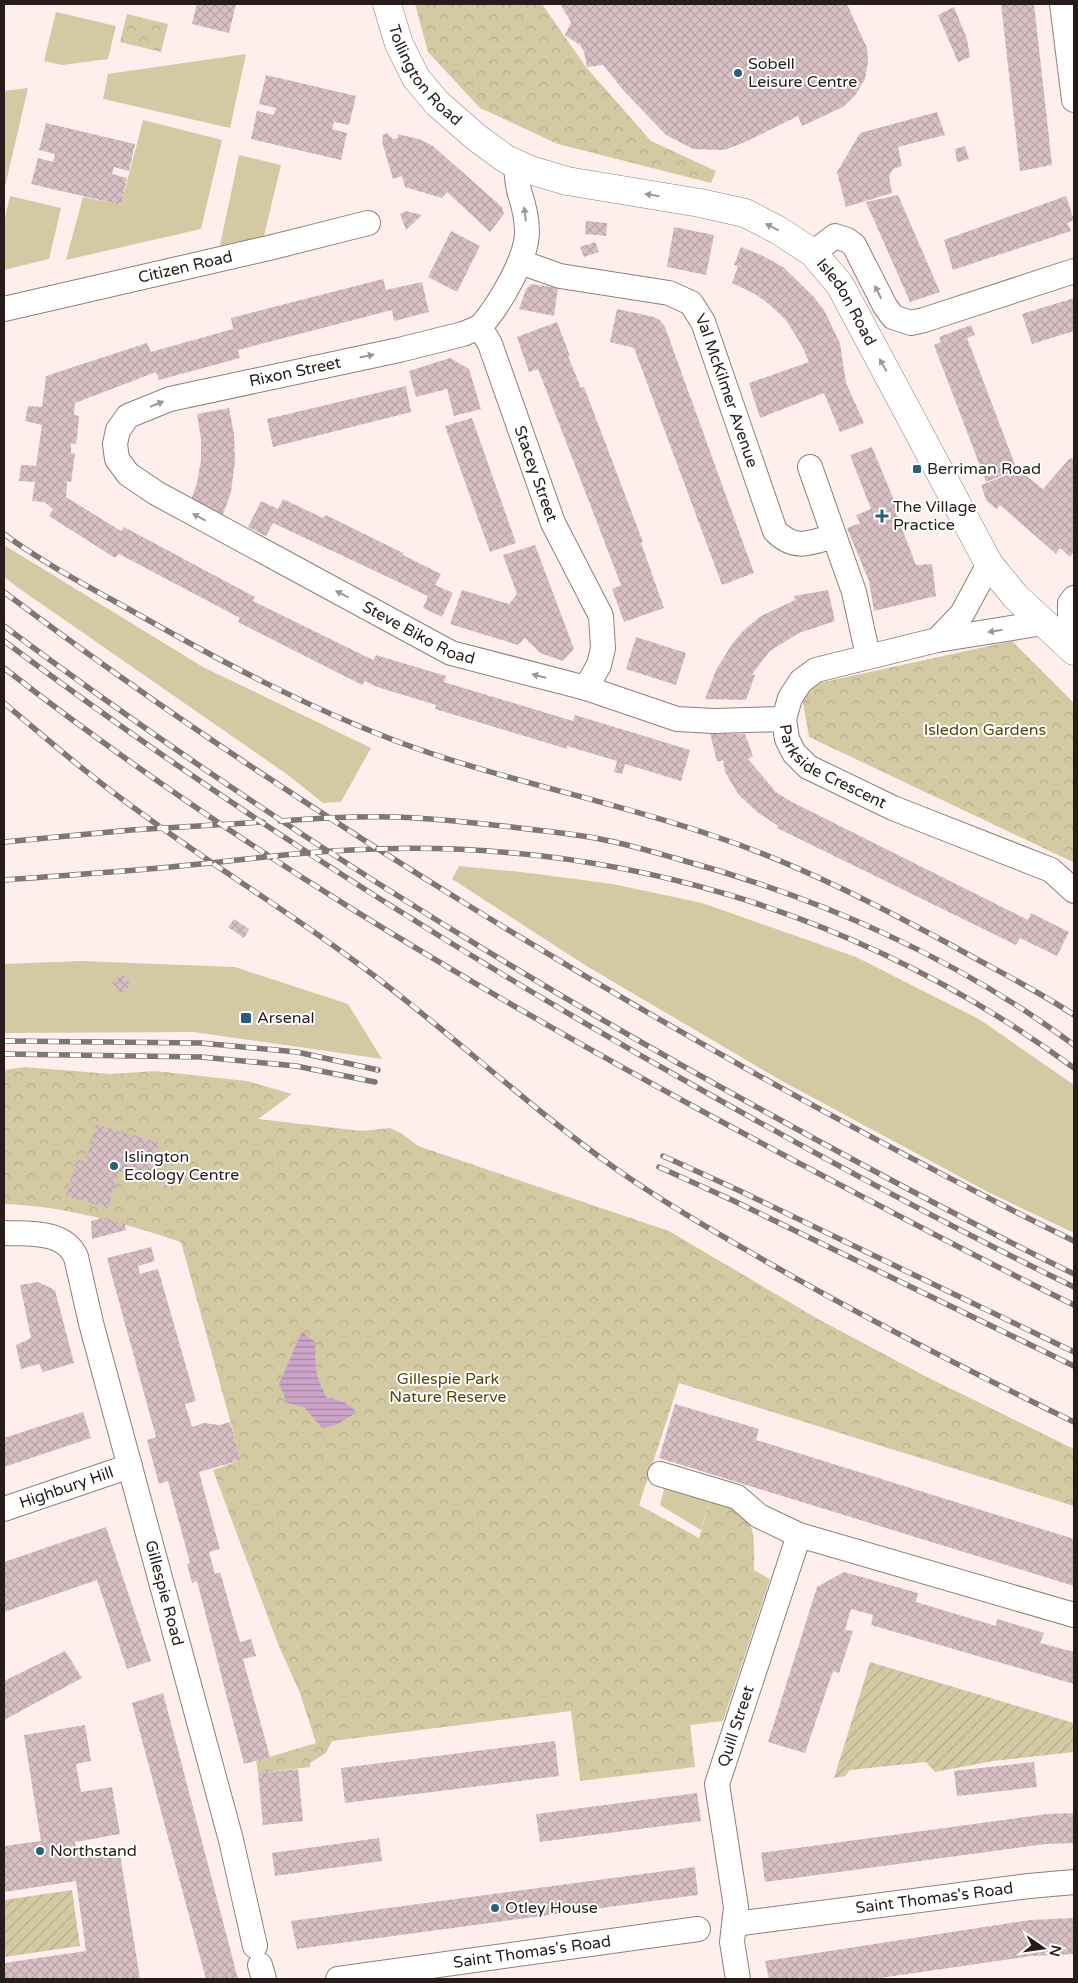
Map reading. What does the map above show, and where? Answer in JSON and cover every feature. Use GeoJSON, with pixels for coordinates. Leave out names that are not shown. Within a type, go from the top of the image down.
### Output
{"type":"FeatureCollection","features":[{"type":"Feature","properties":{"kind":"highway","name":"Tollington Road"},"geometry":{"type":"LineString","coordinates":[[388,4],[399,44],[416,78],[437,103],[477,138]]}},
{"type":"Feature","properties":{"kind":"highway","name":"Isledon Road"},"geometry":{"type":"LineString","coordinates":[[477,138],[506,159],[530,170],[567,181],[700,203],[745,213],[778,230],[813,253],[840,284],[989,564],[1015,596],[1072,649]]}},
{"type":"Feature","properties":{"kind":"street"},"geometry":{"type":"LineString","coordinates":[[1062,4],[1074,100]]}},
{"type":"Feature","properties":{"kind":"street"},"geometry":{"type":"LineString","coordinates":[[480,327],[493,312],[520,262],[527,233],[525,209],[515,163]]}},
{"type":"Feature","properties":{"kind":"street","name":"Citizen Road"},"geometry":{"type":"LineString","coordinates":[[4,309],[273,247],[368,223]]}},
{"type":"Feature","properties":{"kind":"street"},"geometry":{"type":"LineString","coordinates":[[813,253],[834,236],[847,240],[854,245],[885,306],[893,317],[911,323],[1074,271]]}},
{"type":"Feature","properties":{"kind":"street","name":"Val McKilmer Avenue"},"geometry":{"type":"LineString","coordinates":[[520,262],[560,276],[669,293],[691,303],[703,322],[775,531],[783,539],[794,544],[806,544],[834,536]]}},
{"type":"Feature","properties":{"kind":"street","name":"Rixon Street"},"geometry":{"type":"LineString","coordinates":[[118,430],[128,416],[170,399],[399,350],[463,334],[480,327]]}},
{"type":"Feature","properties":{"kind":"street","name":"Stacey Street"},"geometry":{"type":"LineString","coordinates":[[480,327],[490,344],[553,523],[601,616],[603,648],[599,665],[586,688]]}},
{"type":"Feature","properties":{"kind":"street","name":"Steve Biko Road"},"geometry":{"type":"LineString","coordinates":[[118,430],[114,444],[117,459],[128,474],[156,494],[451,653],[586,688],[677,719],[714,721],[784,719]]}},
{"type":"Feature","properties":{"kind":"street"},"geometry":{"type":"LineString","coordinates":[[810,467],[854,592],[868,656]]}},
{"type":"Feature","properties":{"kind":"street"},"geometry":{"type":"LineString","coordinates":[[937,640],[962,614],[989,564]]}},
{"type":"Feature","properties":{"kind":"street"},"geometry":{"type":"LineString","coordinates":[[1072,649],[1070,603],[1074,598]]}},
{"type":"Feature","properties":{"kind":"street","name":"Parkside Crescent"},"geometry":{"type":"LineString","coordinates":[[1043,623],[937,640],[816,670],[800,681],[790,698],[784,719],[787,739],[794,753],[808,767],[893,808],[1051,870],[1074,891]]}},
{"type":"Feature","properties":{"kind":"street","name":"Gillespie Road"},"geometry":{"type":"LineString","coordinates":[[4,1233],[48,1236],[66,1242],[72,1248],[76,1257],[91,1323],[231,1840],[260,1964]]}},
{"type":"Feature","properties":{"kind":"street","name":"Highbury Hill"},"geometry":{"type":"LineString","coordinates":[[4,1509],[130,1466]]}},
{"type":"Feature","properties":{"kind":"street"},"geometry":{"type":"LineString","coordinates":[[660,1474],[737,1496],[759,1516],[799,1535],[1074,1615]]}},
{"type":"Feature","properties":{"kind":"street","name":"Quill Street"},"geometry":{"type":"LineString","coordinates":[[738,1979],[732,1942],[736,1907],[717,1784],[799,1535]]}},
{"type":"Feature","properties":{"kind":"street","name":"Saint Thomas's Road"},"geometry":{"type":"LineString","coordinates":[[735,1924],[1029,1886],[1074,1882]]}},
{"type":"Feature","properties":{"kind":"street","name":"Saint Thomas's Road"},"geometry":{"type":"LineString","coordinates":[[338,1979],[698,1929]]}},
{"type":"Feature","properties":{"kind":"green space"},"geometry":{"type":"Polygon","coordinates":[[[415,4],[542,4],[586,67],[651,141],[716,171],[711,183],[558,144],[480,108],[428,52],[415,4]]]}},
{"type":"Feature","properties":{"kind":"green space"},"geometry":{"type":"Polygon","coordinates":[[[56,12],[116,26],[108,59],[62,65],[44,61],[56,12]]]}},
{"type":"Feature","properties":{"kind":"green space"},"geometry":{"type":"Polygon","coordinates":[[[127,14],[168,24],[161,52],[120,42],[127,14]]]}},
{"type":"Feature","properties":{"kind":"green space"},"geometry":{"type":"Polygon","coordinates":[[[246,54],[230,128],[103,99],[108,74],[246,54]]]}},
{"type":"Feature","properties":{"kind":"green space"},"geometry":{"type":"Polygon","coordinates":[[[28,88],[4,191],[4,91],[28,88]]]}},
{"type":"Feature","properties":{"kind":"green space"},"geometry":{"type":"Polygon","coordinates":[[[143,120],[222,140],[201,229],[66,260],[83,197],[121,205],[143,120]]]}},
{"type":"Feature","properties":{"kind":"green space"},"geometry":{"type":"Polygon","coordinates":[[[239,155],[281,165],[263,240],[219,250],[239,155]]]}},
{"type":"Feature","properties":{"kind":"green space"},"geometry":{"type":"Polygon","coordinates":[[[10,196],[61,208],[49,259],[4,270],[4,222],[10,196]]]}},
{"type":"Feature","properties":{"kind":"green space"},"geometry":{"type":"Polygon","coordinates":[[[4,545],[203,667],[371,748],[341,802],[323,803],[288,775],[17,587],[4,577],[4,545]]]}},
{"type":"Feature","properties":{"kind":"green space","name":"Isledon Gardens"},"geometry":{"type":"Polygon","coordinates":[[[1012,641],[1074,703],[1073,862],[809,737],[802,697],[819,683],[1012,641]]]}},
{"type":"Feature","properties":{"kind":"green space"},"geometry":{"type":"Polygon","coordinates":[[[459,866],[613,884],[702,903],[856,957],[979,1019],[1074,1085],[1074,1233],[990,1193],[782,1081],[588,967],[452,879],[459,866]]]}},
{"type":"Feature","properties":{"kind":"green space"},"geometry":{"type":"Polygon","coordinates":[[[81,961],[235,967],[348,1004],[382,1059],[194,1032],[4,1033],[4,964],[81,961]]]}},
{"type":"Feature","properties":{"kind":"green space","name":"Gillespie Park Nature Reserve"},"geometry":{"type":"Polygon","coordinates":[[[25,1067],[111,1074],[155,1071],[247,1081],[292,1094],[258,1119],[362,1131],[390,1128],[401,1133],[418,1146],[669,1231],[818,1319],[927,1377],[1074,1449],[1074,1506],[679,1383],[639,1505],[699,1538],[710,1499],[737,1508],[745,1516],[752,1530],[754,1570],[770,1579],[723,1721],[690,1725],[695,1767],[580,1781],[571,1711],[332,1741],[326,1753],[310,1763],[310,1767],[258,1773],[256,1761],[316,1743],[300,1693],[278,1644],[213,1470],[241,1460],[181,1242],[137,1228],[72,1212],[27,1205],[4,1204],[4,1070],[25,1067]]]}},
{"type":"Feature","properties":{"kind":"green space"},"geometry":{"type":"Polygon","coordinates":[[[665,1486],[710,1499],[701,1530],[660,1505],[665,1486]]]}},
{"type":"Feature","properties":{"kind":"green space"},"geometry":{"type":"Polygon","coordinates":[[[870,1662],[1074,1723],[1074,1752],[993,1761],[935,1772],[926,1762],[850,1770],[845,1776],[834,1778],[870,1662]]]}},
{"type":"Feature","properties":{"kind":"green space"},"geometry":{"type":"Polygon","coordinates":[[[72,1890],[80,1946],[4,1957],[4,1900],[72,1890]]]}},
{"type":"Feature","properties":{"kind":"shaded area"},"geometry":{"type":"Polygon","coordinates":[[[302,1332],[315,1342],[316,1371],[327,1398],[344,1402],[357,1412],[338,1424],[322,1428],[304,1407],[287,1403],[279,1383],[302,1332]]]}},
{"type":"Feature","properties":{"kind":"building"},"geometry":{"type":"Polygon","coordinates":[[[197,4],[236,4],[229,33],[192,24],[197,4]]]}},
{"type":"Feature","properties":{"kind":"building","name":"Sobell Leisure Centre"},"geometry":{"type":"Polygon","coordinates":[[[560,4],[847,4],[867,48],[868,62],[865,79],[856,94],[843,107],[802,126],[798,116],[743,143],[724,150],[693,149],[666,135],[623,90],[603,65],[587,67],[584,52],[580,45],[565,35],[571,22],[560,4]]]}},
{"type":"Feature","properties":{"kind":"building"},"geometry":{"type":"Polygon","coordinates":[[[1001,4],[1034,4],[1052,165],[1020,171],[1001,4]]]}},
{"type":"Feature","properties":{"kind":"building"},"geometry":{"type":"Polygon","coordinates":[[[954,7],[967,39],[970,57],[958,62],[938,15],[954,7]]]}},
{"type":"Feature","properties":{"kind":"building"},"geometry":{"type":"Polygon","coordinates":[[[266,75],[356,96],[349,125],[334,122],[332,129],[347,133],[341,160],[251,139],[257,111],[274,115],[276,108],[259,104],[266,75]]]}},
{"type":"Feature","properties":{"kind":"building"},"geometry":{"type":"Polygon","coordinates":[[[937,112],[945,135],[898,147],[902,166],[893,169],[889,176],[892,193],[846,207],[837,172],[860,133],[937,112]]]}},
{"type":"Feature","properties":{"kind":"building"},"geometry":{"type":"Polygon","coordinates":[[[46,123],[135,144],[129,171],[114,167],[112,174],[127,178],[121,205],[31,184],[38,158],[53,162],[55,154],[39,150],[46,123]]]}},
{"type":"Feature","properties":{"kind":"building"},"geometry":{"type":"Polygon","coordinates":[[[387,133],[393,139],[398,138],[397,134],[419,139],[433,146],[502,207],[504,214],[490,232],[447,192],[442,198],[405,187],[402,176],[393,179],[382,142],[383,135],[387,133]]]}},
{"type":"Feature","properties":{"kind":"building"},"geometry":{"type":"Polygon","coordinates":[[[965,146],[969,159],[957,162],[955,149],[965,146]]]}},
{"type":"Feature","properties":{"kind":"building"},"geometry":{"type":"Polygon","coordinates":[[[898,195],[940,292],[910,302],[866,202],[898,195]]]}},
{"type":"Feature","properties":{"kind":"building"},"geometry":{"type":"Polygon","coordinates":[[[1066,196],[1074,220],[1067,223],[1071,231],[953,270],[944,240],[1066,196]]]}},
{"type":"Feature","properties":{"kind":"building"},"geometry":{"type":"Polygon","coordinates":[[[406,211],[422,215],[406,230],[400,214],[406,211]]]}},
{"type":"Feature","properties":{"kind":"building"},"geometry":{"type":"Polygon","coordinates":[[[586,221],[607,223],[606,236],[585,234],[586,221]]]}},
{"type":"Feature","properties":{"kind":"building"},"geometry":{"type":"Polygon","coordinates":[[[674,227],[714,235],[706,275],[667,267],[674,227]]]}},
{"type":"Feature","properties":{"kind":"building"},"geometry":{"type":"Polygon","coordinates":[[[451,231],[480,246],[457,292],[428,277],[451,231]]]}},
{"type":"Feature","properties":{"kind":"building"},"geometry":{"type":"Polygon","coordinates":[[[595,242],[599,252],[584,257],[580,247],[595,242]]]}},
{"type":"Feature","properties":{"kind":"building"},"geometry":{"type":"Polygon","coordinates":[[[741,247],[783,267],[813,296],[824,310],[840,343],[846,383],[864,423],[840,432],[824,393],[760,418],[749,383],[809,362],[802,346],[786,320],[755,294],[732,283],[738,266],[734,265],[741,247]]]}},
{"type":"Feature","properties":{"kind":"building"},"geometry":{"type":"Polygon","coordinates":[[[383,279],[386,290],[422,282],[429,312],[394,321],[392,310],[238,350],[240,358],[159,380],[156,372],[75,403],[74,415],[79,416],[77,438],[76,444],[71,443],[71,453],[75,454],[71,482],[67,481],[66,497],[121,531],[124,527],[255,597],[253,601],[373,660],[376,655],[446,676],[444,682],[573,721],[575,715],[690,750],[681,781],[625,764],[622,774],[614,772],[617,761],[567,746],[567,749],[435,709],[436,705],[377,687],[365,681],[362,685],[238,622],[240,618],[119,554],[115,558],[49,516],[53,509],[44,502],[32,501],[35,482],[19,481],[21,465],[36,466],[42,425],[25,421],[28,406],[42,407],[46,376],[147,343],[151,352],[233,329],[231,318],[383,279]]]}},
{"type":"Feature","properties":{"kind":"building"},"geometry":{"type":"Polygon","coordinates":[[[531,284],[558,288],[554,316],[519,309],[526,289],[531,284]]]}},
{"type":"Feature","properties":{"kind":"building"},"geometry":{"type":"Polygon","coordinates":[[[1074,298],[1074,331],[1032,344],[1022,314],[1074,298]]]}},
{"type":"Feature","properties":{"kind":"building"},"geometry":{"type":"Polygon","coordinates":[[[617,309],[654,317],[660,320],[665,327],[754,573],[722,585],[634,348],[610,342],[617,309]]]}},
{"type":"Feature","properties":{"kind":"building"},"geometry":{"type":"Polygon","coordinates":[[[557,322],[570,356],[568,356],[581,388],[584,387],[643,542],[641,543],[664,608],[624,622],[612,589],[621,585],[538,369],[529,372],[517,337],[557,322]]]}},
{"type":"Feature","properties":{"kind":"building"},"geometry":{"type":"Polygon","coordinates":[[[971,325],[975,335],[967,338],[1017,470],[986,482],[934,345],[941,342],[939,337],[971,325]]]}},
{"type":"Feature","properties":{"kind":"building"},"geometry":{"type":"Polygon","coordinates":[[[450,358],[469,369],[481,409],[454,416],[447,389],[416,397],[409,371],[450,358]]]}},
{"type":"Feature","properties":{"kind":"building"},"geometry":{"type":"Polygon","coordinates":[[[406,386],[411,412],[273,447],[267,419],[406,386]]]}},
{"type":"Feature","properties":{"kind":"building"},"geometry":{"type":"Polygon","coordinates":[[[229,408],[234,434],[235,461],[231,492],[221,520],[190,503],[197,483],[201,460],[201,439],[197,414],[229,408]]]}},
{"type":"Feature","properties":{"kind":"building"},"geometry":{"type":"Polygon","coordinates":[[[472,418],[516,543],[490,552],[445,426],[472,418]]]}},
{"type":"Feature","properties":{"kind":"building"},"geometry":{"type":"Polygon","coordinates":[[[872,447],[898,510],[895,511],[916,565],[932,564],[936,596],[874,611],[869,581],[847,528],[860,523],[856,515],[871,509],[850,455],[872,447]]]}},
{"type":"Feature","properties":{"kind":"building"},"geometry":{"type":"Polygon","coordinates":[[[1074,458],[1074,551],[1070,557],[1060,548],[1056,554],[1000,505],[996,509],[986,500],[981,485],[1023,469],[1024,474],[1043,489],[1069,459],[1074,458]]]}},
{"type":"Feature","properties":{"kind":"building"},"geometry":{"type":"Polygon","coordinates":[[[283,499],[323,518],[326,515],[441,574],[435,585],[453,593],[442,617],[423,608],[428,596],[273,523],[266,536],[248,527],[261,501],[278,509],[283,499]]]}},
{"type":"Feature","properties":{"kind":"building"},"geometry":{"type":"Polygon","coordinates":[[[535,545],[574,649],[563,661],[540,653],[525,638],[518,645],[450,624],[462,590],[509,604],[517,594],[503,555],[535,545]]]}},
{"type":"Feature","properties":{"kind":"building"},"geometry":{"type":"Polygon","coordinates":[[[828,590],[835,621],[799,633],[770,651],[752,674],[755,675],[746,700],[705,699],[716,670],[732,644],[744,630],[761,616],[795,600],[794,596],[828,590]]]}},
{"type":"Feature","properties":{"kind":"building"},"geometry":{"type":"Polygon","coordinates":[[[636,637],[686,653],[676,685],[626,669],[636,637]]]}},
{"type":"Feature","properties":{"kind":"building"},"geometry":{"type":"Polygon","coordinates":[[[710,733],[745,734],[753,756],[748,759],[776,792],[790,801],[1028,920],[1031,913],[1069,932],[1057,956],[1020,938],[1016,945],[777,828],[778,826],[757,812],[738,794],[725,772],[723,760],[717,762],[710,733]]]}},
{"type":"Feature","properties":{"kind":"building"},"geometry":{"type":"Polygon","coordinates":[[[234,919],[249,929],[244,938],[228,927],[234,919]]]}},
{"type":"Feature","properties":{"kind":"building"},"geometry":{"type":"Polygon","coordinates":[[[122,973],[132,985],[121,993],[112,982],[122,973]]]}},
{"type":"Feature","properties":{"kind":"building","name":"Islington Ecology Centre"},"geometry":{"type":"Polygon","coordinates":[[[96,1124],[160,1143],[149,1180],[119,1171],[108,1208],[66,1196],[77,1159],[85,1162],[96,1124]]]}},
{"type":"Feature","properties":{"kind":"building"},"geometry":{"type":"Polygon","coordinates":[[[101,1218],[125,1224],[126,1230],[92,1239],[91,1221],[101,1218]]]}},
{"type":"Feature","properties":{"kind":"building"},"geometry":{"type":"Polygon","coordinates":[[[151,1247],[155,1261],[138,1266],[140,1274],[158,1269],[196,1401],[185,1404],[192,1427],[204,1423],[220,1425],[230,1422],[241,1460],[199,1472],[220,1549],[209,1552],[215,1574],[220,1572],[240,1642],[251,1639],[256,1656],[243,1659],[270,1757],[244,1764],[197,1581],[192,1583],[187,1564],[190,1563],[168,1481],[159,1484],[147,1440],[156,1437],[107,1258],[151,1247]]]}},
{"type":"Feature","properties":{"kind":"building"},"geometry":{"type":"Polygon","coordinates":[[[38,1282],[55,1290],[74,1363],[43,1372],[39,1364],[21,1369],[16,1345],[31,1338],[20,1285],[38,1282]]]}},
{"type":"Feature","properties":{"kind":"building"},"geometry":{"type":"Polygon","coordinates":[[[675,1404],[759,1429],[756,1440],[1074,1539],[1074,1586],[659,1458],[675,1404]]]}},
{"type":"Feature","properties":{"kind":"building"},"geometry":{"type":"Polygon","coordinates":[[[83,1412],[91,1438],[4,1467],[4,1438],[83,1412]]]}},
{"type":"Feature","properties":{"kind":"building"},"geometry":{"type":"Polygon","coordinates":[[[106,1527],[151,1661],[127,1669],[97,1580],[4,1612],[4,1562],[106,1527]]]}},
{"type":"Feature","properties":{"kind":"building"},"geometry":{"type":"Polygon","coordinates":[[[844,1572],[918,1593],[916,1602],[996,1626],[997,1619],[1044,1633],[1040,1643],[1074,1652],[1074,1684],[871,1625],[873,1615],[851,1609],[845,1630],[853,1631],[839,1673],[833,1671],[805,1753],[768,1742],[817,1587],[844,1572]]]}},
{"type":"Feature","properties":{"kind":"building"},"geometry":{"type":"Polygon","coordinates":[[[65,1651],[82,1678],[4,1720],[4,1681],[65,1651]]]}},
{"type":"Feature","properties":{"kind":"building"},"geometry":{"type":"Polygon","coordinates":[[[163,1693],[238,1979],[206,1979],[132,1703],[163,1693]]]}},
{"type":"Feature","properties":{"kind":"building","name":"Northstand"},"geometry":{"type":"Polygon","coordinates":[[[85,1725],[91,1761],[76,1764],[81,1792],[112,1787],[120,1834],[75,1842],[77,1854],[119,1848],[140,1979],[4,1979],[4,1963],[86,1951],[76,1881],[4,1892],[4,1846],[41,1841],[24,1735],[85,1725]]]}},
{"type":"Feature","properties":{"kind":"building"},"geometry":{"type":"Polygon","coordinates":[[[555,1741],[559,1776],[345,1803],[341,1768],[555,1741]]]}},
{"type":"Feature","properties":{"kind":"building"},"geometry":{"type":"Polygon","coordinates":[[[1034,1762],[1037,1787],[957,1796],[954,1771],[1034,1762]]]}},
{"type":"Feature","properties":{"kind":"building"},"geometry":{"type":"Polygon","coordinates":[[[298,1769],[303,1821],[263,1825],[258,1773],[298,1769]]]}},
{"type":"Feature","properties":{"kind":"building"},"geometry":{"type":"Polygon","coordinates":[[[697,1793],[701,1821],[540,1842],[536,1814],[697,1793]]]}},
{"type":"Feature","properties":{"kind":"building"},"geometry":{"type":"Polygon","coordinates":[[[1074,1813],[1074,1843],[1046,1844],[765,1882],[761,1853],[1047,1814],[1074,1813]]]}},
{"type":"Feature","properties":{"kind":"building"},"geometry":{"type":"Polygon","coordinates":[[[379,1838],[382,1861],[275,1876],[272,1853],[379,1838]]]}},
{"type":"Feature","properties":{"kind":"building","name":"Otley House"},"geometry":{"type":"Polygon","coordinates":[[[695,1867],[698,1895],[297,1949],[291,1921],[695,1867]]]}},
{"type":"Feature","properties":{"kind":"building"},"geometry":{"type":"Polygon","coordinates":[[[1074,1918],[1074,1954],[1031,1956],[873,1979],[769,1979],[765,1961],[1030,1920],[1074,1918]]]}},
{"type":"Feature","properties":{"kind":"railway"},"geometry":{"type":"LineString","coordinates":[[4,534],[54,567],[172,633],[266,683],[330,714],[435,755],[515,779],[635,811],[714,836],[775,859],[835,885],[893,914],[1029,987],[1074,1015]]}},
{"type":"Feature","properties":{"kind":"railway"},"geometry":{"type":"LineString","coordinates":[[4,592],[62,635],[238,758],[479,912],[625,1000],[773,1084],[923,1164],[1074,1241]]}},
{"type":"Feature","properties":{"kind":"railway"},"geometry":{"type":"LineString","coordinates":[[4,626],[96,693],[284,823],[477,945],[673,1060],[773,1116],[923,1197],[1074,1274]]}},
{"type":"Feature","properties":{"kind":"railway"},"geometry":{"type":"LineString","coordinates":[[4,641],[88,703],[260,822],[348,879],[526,988],[707,1093],[844,1168],[981,1241],[1074,1287]]}},
{"type":"Feature","properties":{"kind":"railway"},"geometry":{"type":"LineString","coordinates":[[4,668],[173,792],[261,851],[439,962],[621,1067],[713,1117],[847,1189],[1074,1305]]}},
{"type":"Feature","properties":{"kind":"railway"},"geometry":{"type":"LineString","coordinates":[[4,703],[123,800],[383,983],[584,1146],[638,1184],[715,1232],[848,1307],[1074,1422]]}},
{"type":"Feature","properties":{"kind":"railway"},"geometry":{"type":"LineString","coordinates":[[280,821],[323,818],[409,818],[512,827],[578,835],[620,843],[730,874],[834,912],[934,958],[1029,1014],[1074,1045]]}},
{"type":"Feature","properties":{"kind":"railway"},"geometry":{"type":"LineString","coordinates":[[4,842],[131,830],[263,822]]}},
{"type":"Feature","properties":{"kind":"railway"},"geometry":{"type":"LineString","coordinates":[[4,880],[151,869],[351,850],[449,849],[545,856],[639,872],[732,896],[822,927],[909,967],[993,1014],[1074,1068]]}},
{"type":"Feature","properties":{"kind":"railway"},"geometry":{"type":"LineString","coordinates":[[4,1041],[201,1043],[297,1052],[378,1070]]}},
{"type":"Feature","properties":{"kind":"railway"},"geometry":{"type":"LineString","coordinates":[[4,1054],[201,1057],[296,1066],[375,1082]]}},
{"type":"Feature","properties":{"kind":"railway"},"geometry":{"type":"LineString","coordinates":[[663,1156],[738,1190],[1074,1352]]}},
{"type":"Feature","properties":{"kind":"railway"},"geometry":{"type":"LineString","coordinates":[[659,1167],[734,1201],[1074,1366]]}},
{"type":"Feature","properties":{"kind":"place","name":"Sobell Leisure Centre"},"geometry":{"type":"Point","coordinates":[738,73]}},
{"type":"Feature","properties":{"kind":"place","name":"Berriman Road"},"geometry":{"type":"Point","coordinates":[917,469]}},
{"type":"Feature","properties":{"kind":"place","name":"The Village Practice"},"geometry":{"type":"Point","coordinates":[882,516]}},
{"type":"Feature","properties":{"kind":"place","name":"Arsenal"},"geometry":{"type":"Point","coordinates":[246,1018]}},
{"type":"Feature","properties":{"kind":"place","name":"Islington Ecology Centre"},"geometry":{"type":"Point","coordinates":[114,1166]}},
{"type":"Feature","properties":{"kind":"place","name":"Northstand"},"geometry":{"type":"Point","coordinates":[40,1851]}},
{"type":"Feature","properties":{"kind":"place","name":"Otley House"},"geometry":{"type":"Point","coordinates":[495,1908]}}]}
